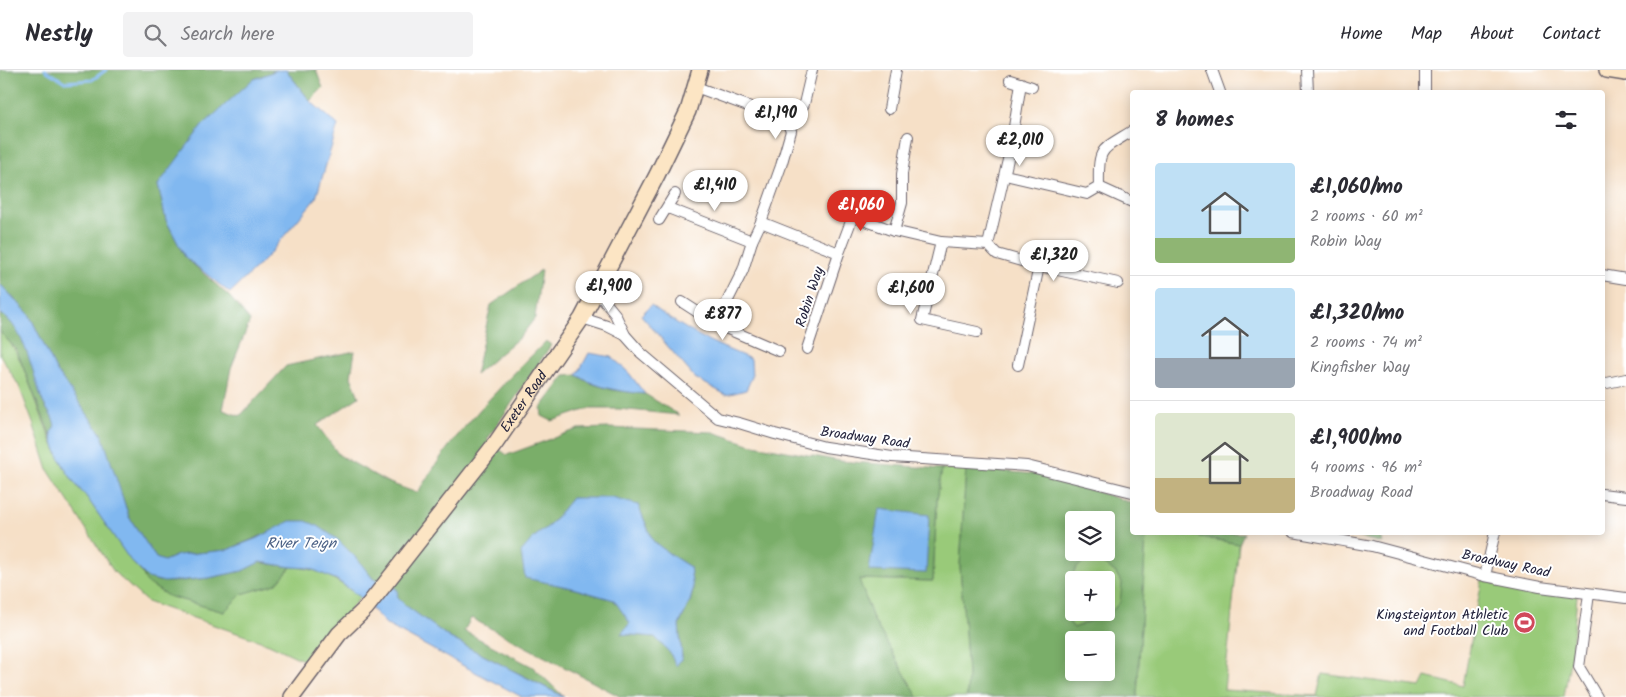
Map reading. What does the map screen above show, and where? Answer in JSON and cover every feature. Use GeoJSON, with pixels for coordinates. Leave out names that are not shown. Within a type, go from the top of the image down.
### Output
{"type":"FeatureCollection","features":[{"type":"Feature","properties":{"kind":"street","name":"Exeter Road"},"geometry":{"type":"LineString","coordinates":[[292,697],[339,634],[366,608],[510,425],[582,318],[657,175],[688,111],[700,70]]}},
{"type":"Feature","properties":{"kind":"street"},"geometry":{"type":"LineString","coordinates":[[788,126],[804,104],[812,70]]}},
{"type":"Feature","properties":{"kind":"street"},"geometry":{"type":"LineString","coordinates":[[889,108],[896,70]]}},
{"type":"Feature","properties":{"kind":"street"},"geometry":{"type":"LineString","coordinates":[[1212,70],[1219,90]]}},
{"type":"Feature","properties":{"kind":"street"},"geometry":{"type":"LineString","coordinates":[[1307,70],[1308,90]]}},
{"type":"Feature","properties":{"kind":"street"},"geometry":{"type":"LineString","coordinates":[[1425,70],[1425,90]]}},
{"type":"Feature","properties":{"kind":"street"},"geometry":{"type":"LineString","coordinates":[[1607,70],[1626,73]]}},
{"type":"Feature","properties":{"kind":"street"},"geometry":{"type":"LineString","coordinates":[[1010,80],[1032,87]]}},
{"type":"Feature","properties":{"kind":"street"},"geometry":{"type":"LineString","coordinates":[[1021,83],[1014,134],[988,245],[997,254],[1039,266],[1118,283]]}},
{"type":"Feature","properties":{"kind":"street"},"geometry":{"type":"LineString","coordinates":[[696,87],[786,120],[791,131],[743,270],[716,324]]}},
{"type":"Feature","properties":{"kind":"street"},"geometry":{"type":"LineString","coordinates":[[1099,187],[1102,151],[1130,132]]}},
{"type":"Feature","properties":{"kind":"street"},"geometry":{"type":"LineString","coordinates":[[894,231],[902,203],[902,174],[908,137]]}},
{"type":"Feature","properties":{"kind":"street"},"geometry":{"type":"LineString","coordinates":[[1005,175],[1088,194],[1099,187]]}},
{"type":"Feature","properties":{"kind":"street"},"geometry":{"type":"LineString","coordinates":[[1099,187],[1130,201]]}},
{"type":"Feature","properties":{"kind":"street"},"geometry":{"type":"LineString","coordinates":[[659,220],[675,194]]}},
{"type":"Feature","properties":{"kind":"street"},"geometry":{"type":"LineString","coordinates":[[668,208],[752,241]]}},
{"type":"Feature","properties":{"kind":"street","name":"Robin Way"},"geometry":{"type":"LineString","coordinates":[[807,349],[838,254],[853,216],[894,231],[941,242],[988,245]]}},
{"type":"Feature","properties":{"kind":"street","name":"Robin Way"},"geometry":{"type":"LineString","coordinates":[[761,222],[838,254]]}},
{"type":"Feature","properties":{"kind":"street"},"geometry":{"type":"LineString","coordinates":[[941,242],[922,320],[977,332]]}},
{"type":"Feature","properties":{"kind":"street"},"geometry":{"type":"LineString","coordinates":[[1018,364],[1039,266]]}},
{"type":"Feature","properties":{"kind":"street"},"geometry":{"type":"LineString","coordinates":[[1605,276],[1626,279]]}},
{"type":"Feature","properties":{"kind":"street","name":"Broadway Road"},"geometry":{"type":"LineString","coordinates":[[596,291],[615,314],[625,335],[641,353],[718,418],[825,447],[892,457],[1027,466],[1130,492]]}},
{"type":"Feature","properties":{"kind":"street"},"geometry":{"type":"LineString","coordinates":[[682,302],[716,324],[779,351]]}},
{"type":"Feature","properties":{"kind":"street","name":"Broadway Road"},"geometry":{"type":"LineString","coordinates":[[582,318],[607,326],[625,335]]}},
{"type":"Feature","properties":{"kind":"street"},"geometry":{"type":"LineString","coordinates":[[1605,383],[1626,379]]}},
{"type":"Feature","properties":{"kind":"street"},"geometry":{"type":"LineString","coordinates":[[1605,494],[1626,497]]}},
{"type":"Feature","properties":{"kind":"street","name":"Broadway Road"},"geometry":{"type":"LineString","coordinates":[[1310,535],[1372,546],[1485,576],[1540,587],[1626,598]]}},
{"type":"Feature","properties":{"kind":"street"},"geometry":{"type":"LineString","coordinates":[[1485,576],[1493,535]]}},
{"type":"Feature","properties":{"kind":"street"},"geometry":{"type":"LineString","coordinates":[[1589,594],[1578,667],[1597,697]]}},
{"type":"Feature","properties":{"kind":"green space"},"geometry":{"type":"Polygon","coordinates":[[[0,70],[277,70],[252,80],[158,185],[166,220],[185,257],[230,297],[250,321],[231,368],[223,410],[240,416],[286,366],[355,351],[351,377],[359,397],[317,425],[339,455],[387,482],[417,493],[443,454],[467,424],[546,341],[551,345],[487,440],[507,455],[578,429],[609,428],[713,432],[749,444],[840,461],[942,469],[937,500],[933,581],[859,579],[873,619],[918,697],[621,697],[471,618],[464,631],[533,667],[563,696],[450,638],[405,605],[398,598],[396,589],[373,579],[358,560],[337,539],[270,532],[227,550],[178,555],[164,561],[156,558],[129,517],[100,432],[56,370],[29,314],[0,284],[0,70]],[[572,498],[550,525],[533,538],[525,577],[614,600],[631,623],[621,634],[655,637],[670,653],[676,665],[682,658],[679,625],[690,602],[693,590],[690,567],[653,541],[638,505],[572,498]]]}},
{"type":"Feature","properties":{"kind":"green space"},"geometry":{"type":"Polygon","coordinates":[[[286,70],[316,70],[323,88],[310,101],[286,70]]]}},
{"type":"Feature","properties":{"kind":"green space"},"geometry":{"type":"Polygon","coordinates":[[[541,270],[535,318],[521,336],[475,375],[491,305],[541,270]]]}},
{"type":"Feature","properties":{"kind":"green space"},"geometry":{"type":"Polygon","coordinates":[[[0,314],[9,320],[23,341],[40,394],[54,422],[52,438],[55,447],[16,349],[0,332],[0,314]]]}},
{"type":"Feature","properties":{"kind":"green space"},"geometry":{"type":"Polygon","coordinates":[[[0,332],[10,342],[20,360],[52,441],[67,471],[130,560],[143,574],[146,582],[168,596],[224,612],[242,594],[276,584],[291,567],[320,572],[336,580],[360,597],[309,663],[269,644],[147,602],[114,572],[48,470],[19,386],[0,355],[0,332]]]}},
{"type":"Feature","properties":{"kind":"green space"},"geometry":{"type":"Polygon","coordinates":[[[577,375],[590,383],[613,390],[645,394],[679,415],[619,409],[588,409],[552,421],[542,416],[541,408],[565,376],[577,375]]]}},
{"type":"Feature","properties":{"kind":"green space"},"geometry":{"type":"Polygon","coordinates":[[[966,468],[960,566],[968,673],[967,697],[918,697],[873,619],[858,579],[933,581],[937,500],[942,469],[966,468]]]}},
{"type":"Feature","properties":{"kind":"green space"},"geometry":{"type":"Polygon","coordinates":[[[966,468],[1046,475],[1130,502],[1130,535],[1146,535],[1137,697],[967,697],[968,673],[960,566],[966,468]],[[1065,511],[1065,561],[1085,561],[1074,571],[1065,571],[1065,621],[1070,621],[1074,628],[1090,621],[1115,621],[1115,608],[1120,602],[1122,583],[1115,571],[1098,561],[1115,561],[1115,511],[1065,511]]]}},
{"type":"Feature","properties":{"kind":"green space"},"geometry":{"type":"Polygon","coordinates":[[[1146,535],[1190,535],[1239,544],[1224,690],[1317,696],[1322,674],[1421,687],[1426,677],[1463,686],[1482,580],[1577,596],[1572,649],[1564,697],[1137,697],[1146,535]]]}},
{"type":"Feature","properties":{"kind":"green space"},"geometry":{"type":"Polygon","coordinates":[[[1190,535],[1243,535],[1239,544],[1190,535]]]}},
{"type":"Feature","properties":{"kind":"green space"},"geometry":{"type":"Polygon","coordinates":[[[1349,535],[1379,535],[1383,543],[1349,535]]]}},
{"type":"Feature","properties":{"kind":"green space"},"geometry":{"type":"Polygon","coordinates":[[[1085,561],[1099,561],[1114,571],[1074,571],[1085,561]]]}},
{"type":"Feature","properties":{"kind":"green space"},"geometry":{"type":"Polygon","coordinates":[[[257,562],[291,567],[276,584],[242,594],[224,612],[168,596],[146,582],[143,574],[158,581],[172,582],[209,578],[242,571],[257,562]]]}},
{"type":"Feature","properties":{"kind":"green space"},"geometry":{"type":"Polygon","coordinates":[[[1115,572],[1122,583],[1121,602],[1115,608],[1115,572]]]}},
{"type":"Feature","properties":{"kind":"green space"},"geometry":{"type":"Polygon","coordinates":[[[1070,621],[1090,621],[1074,628],[1070,621]]]}},
{"type":"Feature","properties":{"kind":"water"},"geometry":{"type":"Polygon","coordinates":[[[277,70],[286,70],[310,101],[338,125],[316,198],[266,258],[230,293],[185,257],[166,220],[158,185],[202,126],[252,80],[277,70]]]}},
{"type":"Feature","properties":{"kind":"water","name":"River Teign"},"geometry":{"type":"Polygon","coordinates":[[[0,284],[29,314],[56,370],[102,435],[129,517],[156,558],[164,561],[178,555],[227,550],[260,537],[290,521],[306,521],[318,526],[337,539],[358,560],[373,579],[397,589],[398,598],[405,605],[450,638],[564,697],[522,697],[387,625],[360,597],[337,580],[309,568],[260,562],[242,571],[209,578],[164,582],[148,578],[130,560],[86,496],[72,480],[61,461],[52,438],[55,425],[43,402],[22,340],[16,329],[0,314],[0,284]]]}},
{"type":"Feature","properties":{"kind":"water"},"geometry":{"type":"Polygon","coordinates":[[[651,305],[699,336],[751,359],[752,377],[746,390],[726,395],[695,378],[641,315],[651,305]]]}},
{"type":"Feature","properties":{"kind":"water"},"geometry":{"type":"Polygon","coordinates":[[[589,353],[612,357],[629,373],[645,394],[602,386],[577,375],[589,353]]]}},
{"type":"Feature","properties":{"kind":"water"},"geometry":{"type":"Polygon","coordinates":[[[572,498],[612,498],[638,505],[653,541],[690,567],[693,590],[679,625],[682,658],[676,666],[670,653],[655,637],[621,634],[630,623],[614,600],[572,588],[525,578],[521,552],[533,538],[550,525],[572,498]]]}},
{"type":"Feature","properties":{"kind":"water"},"geometry":{"type":"Polygon","coordinates":[[[879,509],[929,515],[926,573],[869,571],[879,509]]]}},
{"type":"Feature","properties":{"kind":"waterway"},"geometry":{"type":"LineString","coordinates":[[45,70],[65,82],[92,80],[106,70]]}},
{"type":"Feature","properties":{"kind":"place","name":"Kingsteignton Athletic and Football Club"},"geometry":{"type":"Point","coordinates":[1524,623]}}]}
